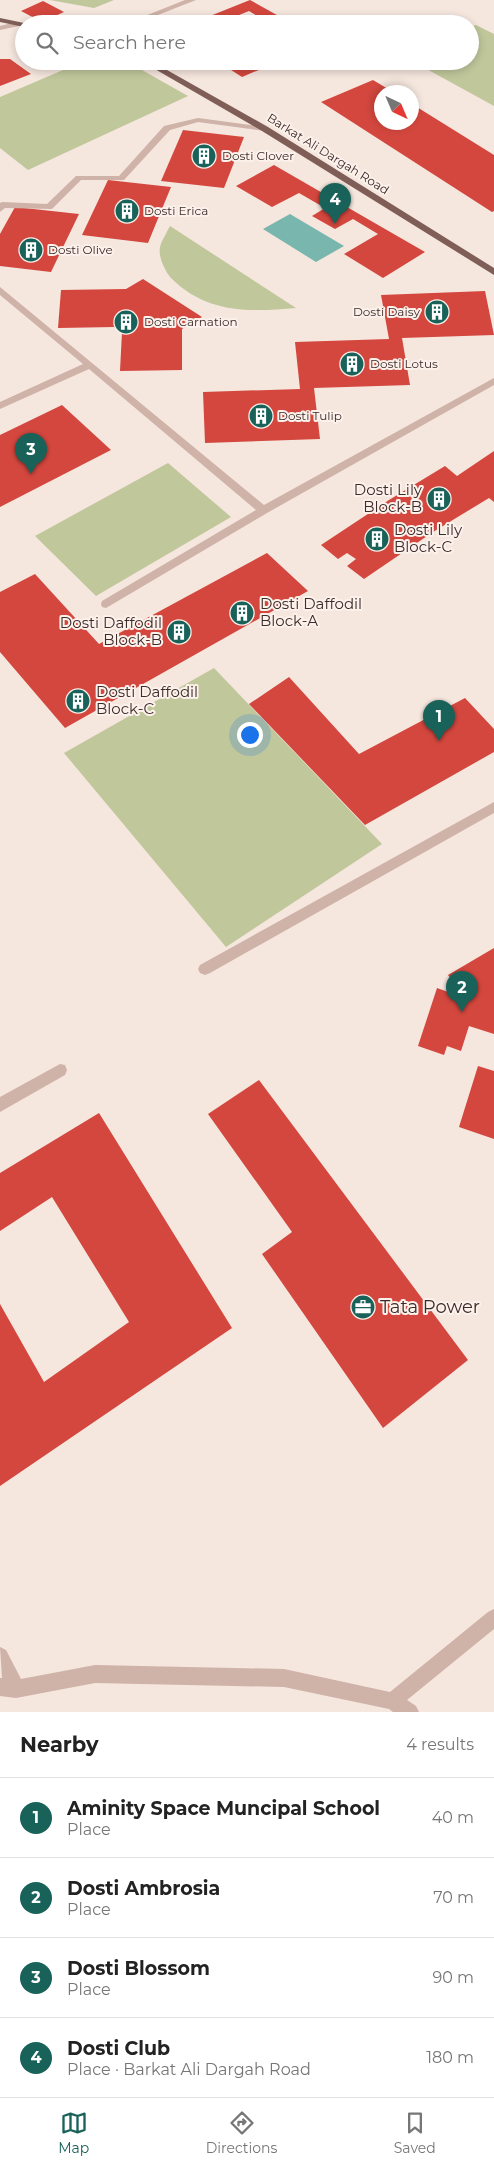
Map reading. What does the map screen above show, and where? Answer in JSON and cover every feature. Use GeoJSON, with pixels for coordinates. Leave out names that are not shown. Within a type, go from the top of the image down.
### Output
{"type":"FeatureCollection","features":[{"type":"Feature","properties":{"kind":"main road"},"geometry":{"type":"LineString","coordinates":[[0,20],[15,23]]}},
{"type":"Feature","properties":{"kind":"main road","name":"Barkat Ali Dargah Road"},"geometry":{"type":"LineString","coordinates":[[161,70],[264,129],[494,272]]}},
{"type":"Feature","properties":{"kind":"street"},"geometry":{"type":"LineString","coordinates":[[152,15],[192,0]]}},
{"type":"Feature","properties":{"kind":"street"},"geometry":{"type":"LineString","coordinates":[[0,28],[15,25]]}},
{"type":"Feature","properties":{"kind":"street"},"geometry":{"type":"LineString","coordinates":[[0,209],[2,206],[49,207],[78,178],[121,178],[167,128],[198,120],[264,129]]}},
{"type":"Feature","properties":{"kind":"street"},"geometry":{"type":"LineString","coordinates":[[0,290],[263,510]]}},
{"type":"Feature","properties":{"kind":"street"},"geometry":{"type":"LineString","coordinates":[[0,406],[90,365]]}},
{"type":"Feature","properties":{"kind":"street"},"geometry":{"type":"LineString","coordinates":[[106,604],[263,510],[494,382]]}},
{"type":"Feature","properties":{"kind":"street"},"geometry":{"type":"LineString","coordinates":[[205,969],[494,808]]}},
{"type":"Feature","properties":{"kind":"street"},"geometry":{"type":"LineString","coordinates":[[0,1105],[60,1070]]}},
{"type":"Feature","properties":{"kind":"street"},"geometry":{"type":"LineString","coordinates":[[392,1701],[494,1618]]}},
{"type":"Feature","properties":{"kind":"street"},"geometry":{"type":"LineString","coordinates":[[0,1656],[8,1688],[95,1674],[284,1678],[392,1701],[410,1712]]}},
{"type":"Feature","properties":{"kind":"green space"},"geometry":{"type":"Polygon","coordinates":[[[50,0],[114,0],[94,8],[50,0]]]}},
{"type":"Feature","properties":{"kind":"green space"},"geometry":{"type":"Polygon","coordinates":[[[479,26],[494,34],[494,106],[428,70],[479,70],[479,26]]]}},
{"type":"Feature","properties":{"kind":"green space"},"geometry":{"type":"Polygon","coordinates":[[[63,70],[142,70],[188,96],[28,170],[0,148],[0,97],[63,70]]]}},
{"type":"Feature","properties":{"kind":"green space"},"geometry":{"type":"Polygon","coordinates":[[[170,226],[296,308],[246,310],[230,308],[199,298],[185,290],[171,278],[164,268],[161,259],[160,247],[170,226]]]}},
{"type":"Feature","properties":{"kind":"green space"},"geometry":{"type":"Polygon","coordinates":[[[168,463],[231,517],[96,596],[35,536],[168,463]]]}},
{"type":"Feature","properties":{"kind":"green space"},"geometry":{"type":"Polygon","coordinates":[[[214,668],[382,844],[226,947],[64,753],[214,668]]]}},
{"type":"Feature","properties":{"kind":"water"},"geometry":{"type":"Polygon","coordinates":[[[290,214],[344,246],[316,262],[263,229],[290,214]]]}},
{"type":"Feature","properties":{"kind":"building"},"geometry":{"type":"Polygon","coordinates":[[[250,0],[277,15],[255,15],[249,11],[239,15],[212,15],[250,0]]]}},
{"type":"Feature","properties":{"kind":"building"},"geometry":{"type":"Polygon","coordinates":[[[43,1],[64,12],[57,15],[29,15],[21,11],[43,1]]]}},
{"type":"Feature","properties":{"kind":"building"},"geometry":{"type":"Polygon","coordinates":[[[0,59],[10,59],[15,63],[15,70],[25,70],[31,74],[0,86],[0,59]]]}},
{"type":"Feature","properties":{"kind":"building"},"geometry":{"type":"Polygon","coordinates":[[[231,70],[259,70],[242,77],[231,70]]]}},
{"type":"Feature","properties":{"kind":"building"},"geometry":{"type":"Polygon","coordinates":[[[373,80],[381,85],[374,85],[374,130],[419,130],[419,108],[494,155],[494,211],[492,212],[321,102],[373,80]]]}},
{"type":"Feature","properties":{"kind":"building","name":"Dosti Clover"},"geometry":{"type":"Polygon","coordinates":[[[183,130],[244,137],[224,188],[161,181],[183,130]]]}},
{"type":"Feature","properties":{"kind":"building"},"geometry":{"type":"Polygon","coordinates":[[[274,165],[425,252],[383,278],[344,254],[378,234],[353,219],[335,229],[312,216],[325,208],[299,193],[272,207],[236,186],[274,165]]]}},
{"type":"Feature","properties":{"kind":"building","name":"Dosti Erica"},"geometry":{"type":"Polygon","coordinates":[[[108,180],[171,187],[148,243],[82,235],[108,180]]]}},
{"type":"Feature","properties":{"kind":"building","name":"Dosti Olive"},"geometry":{"type":"Polygon","coordinates":[[[15,207],[79,214],[51,272],[0,266],[0,234],[15,207]]]}},
{"type":"Feature","properties":{"kind":"building","name":"Dosti Carnation"},"geometry":{"type":"Polygon","coordinates":[[[143,279],[202,317],[182,329],[182,370],[120,371],[122,332],[114,327],[58,328],[61,290],[126,289],[143,279]]]}},
{"type":"Feature","properties":{"kind":"building"},"geometry":{"type":"Polygon","coordinates":[[[485,291],[494,335],[402,338],[410,385],[314,388],[320,439],[205,443],[203,392],[300,389],[295,342],[389,339],[381,295],[485,291]]]}},
{"type":"Feature","properties":{"kind":"building"},"geometry":{"type":"Polygon","coordinates":[[[62,405],[111,450],[0,507],[0,435],[62,405]]]}},
{"type":"Feature","properties":{"kind":"building"},"geometry":{"type":"Polygon","coordinates":[[[494,451],[494,502],[489,498],[433,532],[364,579],[347,566],[356,559],[347,553],[338,559],[321,545],[445,466],[457,476],[494,451]]]}},
{"type":"Feature","properties":{"kind":"building"},"geometry":{"type":"Polygon","coordinates":[[[267,553],[308,591],[65,728],[0,652],[0,592],[35,574],[99,644],[267,553]]]}},
{"type":"Feature","properties":{"kind":"building"},"geometry":{"type":"Polygon","coordinates":[[[289,677],[359,754],[465,698],[494,729],[494,752],[365,825],[249,704],[289,677]]]}},
{"type":"Feature","properties":{"kind":"building"},"geometry":{"type":"Polygon","coordinates":[[[494,948],[494,1034],[469,1026],[461,1051],[447,1046],[444,1055],[418,1046],[437,988],[465,998],[448,975],[494,948]]]}},
{"type":"Feature","properties":{"kind":"building"},"geometry":{"type":"Polygon","coordinates":[[[478,1066],[494,1071],[494,1139],[459,1127],[478,1066]]]}},
{"type":"Feature","properties":{"kind":"building","name":"Tata Power"},"geometry":{"type":"Polygon","coordinates":[[[259,1080],[468,1360],[383,1428],[262,1254],[292,1232],[208,1114],[259,1080]]]}},
{"type":"Feature","properties":{"kind":"building"},"geometry":{"type":"Polygon","coordinates":[[[99,1113],[232,1328],[0,1486],[0,1304],[44,1382],[129,1322],[52,1197],[0,1231],[0,1173],[99,1113]]]}},
{"type":"Feature","properties":{"kind":"place","name":"Dosti Clover"},"geometry":{"type":"Point","coordinates":[204,156]}},
{"type":"Feature","properties":{"kind":"place","name":"Dosti Erica"},"geometry":{"type":"Point","coordinates":[127,211]}},
{"type":"Feature","properties":{"kind":"place","name":"Dosti Club"},"geometry":{"type":"Point","coordinates":[335,224]}},
{"type":"Feature","properties":{"kind":"place","name":"Dosti Olive"},"geometry":{"type":"Point","coordinates":[31,250]}},
{"type":"Feature","properties":{"kind":"place","name":"Dosti Daisy"},"geometry":{"type":"Point","coordinates":[437,312]}},
{"type":"Feature","properties":{"kind":"place","name":"Dosti Carnation"},"geometry":{"type":"Point","coordinates":[126,322]}},
{"type":"Feature","properties":{"kind":"place","name":"Dosti Lotus"},"geometry":{"type":"Point","coordinates":[352,364]}},
{"type":"Feature","properties":{"kind":"place","name":"Dosti Tulip"},"geometry":{"type":"Point","coordinates":[261,416]}},
{"type":"Feature","properties":{"kind":"place","name":"Dosti Blossom"},"geometry":{"type":"Point","coordinates":[31,474]}},
{"type":"Feature","properties":{"kind":"place","name":"Dosti Lily Block-B"},"geometry":{"type":"Point","coordinates":[439,499]}},
{"type":"Feature","properties":{"kind":"place","name":"Dosti Lily Block-C"},"geometry":{"type":"Point","coordinates":[377,539]}},
{"type":"Feature","properties":{"kind":"place","name":"Dosti Daffodil Block-A"},"geometry":{"type":"Point","coordinates":[242,613]}},
{"type":"Feature","properties":{"kind":"place","name":"Dosti Daffodil Block-B"},"geometry":{"type":"Point","coordinates":[179,632]}},
{"type":"Feature","properties":{"kind":"place","name":"Dosti Daffodil Block-C"},"geometry":{"type":"Point","coordinates":[78,701]}},
{"type":"Feature","properties":{"kind":"place","name":"Aminity Space Muncipal School"},"geometry":{"type":"Point","coordinates":[439,741]}},
{"type":"Feature","properties":{"kind":"place","name":"Dosti Ambrosia"},"geometry":{"type":"Point","coordinates":[462,1012]}},
{"type":"Feature","properties":{"kind":"place","name":"Tata Power"},"geometry":{"type":"Point","coordinates":[363,1307]}}]}
